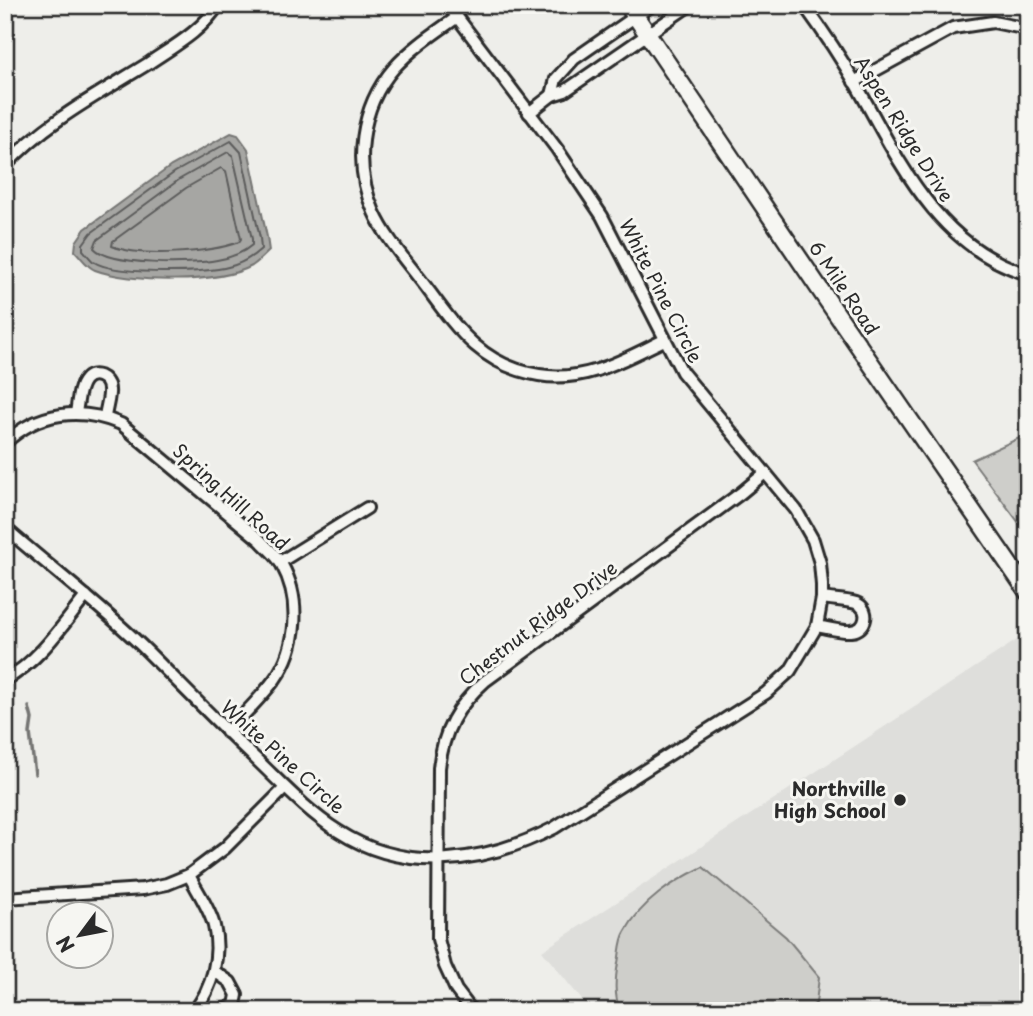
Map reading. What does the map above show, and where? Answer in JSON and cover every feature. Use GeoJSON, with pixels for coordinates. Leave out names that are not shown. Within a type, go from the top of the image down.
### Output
{"type":"FeatureCollection","features":[{"type":"Feature","properties":{"kind":"street"},"geometry":{"type":"LineString","coordinates":[[5,166],[48,127],[188,38],[211,17],[218,5]]}},
{"type":"Feature","properties":{"kind":"street","name":"White Pine Circle"},"geometry":{"type":"LineString","coordinates":[[5,528],[135,639],[285,788],[336,830],[353,839],[400,855],[439,860],[478,856],[505,850],[555,828],[773,688],[790,671],[817,626],[822,598],[820,563],[813,540],[796,510],[682,372],[602,216],[449,5]]}},
{"type":"Feature","properties":{"kind":"street"},"geometry":{"type":"LineString","coordinates":[[552,95],[556,79],[574,59],[632,11],[652,5]]}},
{"type":"Feature","properties":{"kind":"street"},"geometry":{"type":"LineString","coordinates":[[529,113],[552,95],[565,91],[690,5]]}},
{"type":"Feature","properties":{"kind":"street","name":"Aspen Ridge Drive"},"geometry":{"type":"LineString","coordinates":[[804,5],[854,82],[896,157],[937,216],[980,253],[999,264],[1028,274]]}},
{"type":"Feature","properties":{"kind":"street","name":"6 Mile Road"},"geometry":{"type":"LineString","coordinates":[[632,11],[846,329],[1028,592]]}},
{"type":"Feature","properties":{"kind":"street"},"geometry":{"type":"LineString","coordinates":[[456,18],[394,68],[369,109],[362,139],[362,157],[369,198],[380,224],[464,336],[488,356],[507,366],[540,376],[586,374],[664,340]]}},
{"type":"Feature","properties":{"kind":"street"},"geometry":{"type":"LineString","coordinates":[[854,82],[953,28],[993,22],[1028,29]]}},
{"type":"Feature","properties":{"kind":"street"},"geometry":{"type":"LineString","coordinates":[[76,413],[85,380],[100,375],[107,380],[109,389],[105,417]]}},
{"type":"Feature","properties":{"kind":"street","name":"Spring Hill Road"},"geometry":{"type":"LineString","coordinates":[[5,443],[19,429],[64,413],[105,417],[121,424],[260,540],[280,562],[292,589],[295,608],[293,632],[286,659],[267,689],[227,732]]}},
{"type":"Feature","properties":{"kind":"street","name":"Chestnut Ridge Drive"},"geometry":{"type":"LineString","coordinates":[[472,1011],[456,990],[445,966],[438,939],[442,747],[453,718],[470,694],[765,473]]}},
{"type":"Feature","properties":{"kind":"street"},"geometry":{"type":"LineString","coordinates":[[280,562],[367,508]]}},
{"type":"Feature","properties":{"kind":"street"},"geometry":{"type":"LineString","coordinates":[[5,680],[44,649],[86,596]]}},
{"type":"Feature","properties":{"kind":"street"},"geometry":{"type":"LineString","coordinates":[[817,626],[850,631],[861,627],[866,619],[865,612],[857,604],[822,598]]}},
{"type":"Feature","properties":{"kind":"street"},"geometry":{"type":"LineString","coordinates":[[5,898],[143,889],[167,884],[189,875],[225,848],[285,788]]}},
{"type":"Feature","properties":{"kind":"street"},"geometry":{"type":"LineString","coordinates":[[189,875],[214,924],[216,952],[212,981],[195,1011]]}},
{"type":"Feature","properties":{"kind":"street"},"geometry":{"type":"LineString","coordinates":[[214,971],[230,982],[237,995],[234,1005],[221,1011]]}},
{"type":"Feature","properties":{"kind":"shaded area"},"geometry":{"type":"Polygon","coordinates":[[[1028,434],[1028,535],[972,460],[1028,434]]]}},
{"type":"Feature","properties":{"kind":"shaded area","name":"Northville High School"},"geometry":{"type":"Polygon","coordinates":[[[1020,638],[1028,649],[1028,1011],[591,1011],[542,951],[1020,638]]]}},
{"type":"Feature","properties":{"kind":"shaded area"},"geometry":{"type":"Polygon","coordinates":[[[703,867],[786,937],[819,977],[816,1003],[806,1011],[620,1011],[616,981],[625,932],[649,902],[680,879],[703,867]]]}},
{"type":"Feature","properties":{"kind":"water"},"geometry":{"type":"Polygon","coordinates":[[[231,133],[238,135],[248,149],[267,237],[269,251],[252,266],[237,272],[197,279],[151,279],[95,270],[75,251],[76,242],[85,229],[171,166],[231,133]]]}},
{"type":"Feature","properties":{"kind":"waterway"},"geometry":{"type":"LineString","coordinates":[[29,707],[35,774]]}},
{"type":"Feature","properties":{"kind":"place","name":"Northville High School"},"geometry":{"type":"Point","coordinates":[900,800]}}]}
